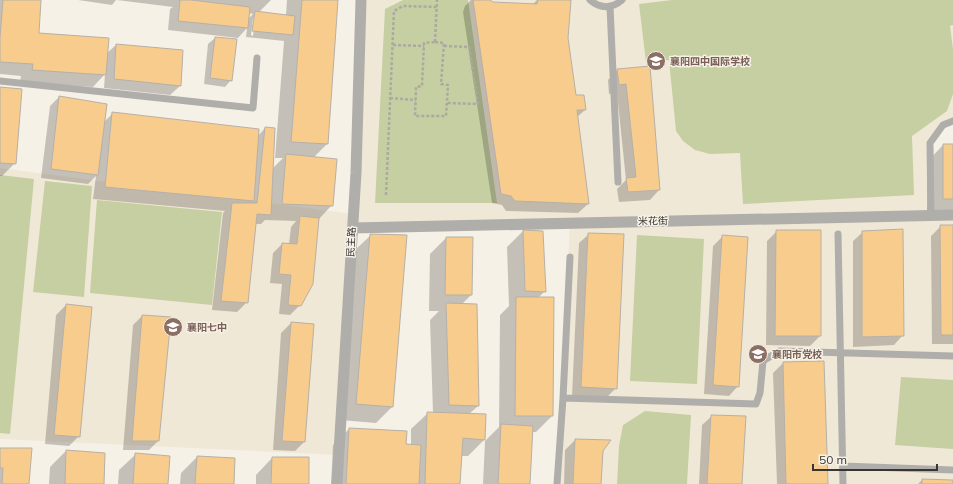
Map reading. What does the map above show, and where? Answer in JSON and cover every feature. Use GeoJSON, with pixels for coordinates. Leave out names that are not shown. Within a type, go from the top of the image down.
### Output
{"type":"FeatureCollection","features":[{"type":"Feature","properties":{"kind":"street","name":"民主路"},"geometry":{"type":"LineString","coordinates":[[336,484],[356,173],[363,2]]}},
{"type":"Feature","properties":{"kind":"street","name":"米花街"},"geometry":{"type":"LineString","coordinates":[[352,228],[953,215]]}},
{"type":"Feature","properties":{"kind":"lane"},"geometry":{"type":"LineString","coordinates":[[590,0],[596,5],[603,7],[610,7],[622,0]]}},
{"type":"Feature","properties":{"kind":"lane"},"geometry":{"type":"LineString","coordinates":[[610,7],[618,182]]}},
{"type":"Feature","properties":{"kind":"lane"},"geometry":{"type":"LineString","coordinates":[[0,81],[253,108],[257,58]]}},
{"type":"Feature","properties":{"kind":"lane"},"geometry":{"type":"LineString","coordinates":[[931,215],[930,143],[943,125],[953,121]]}},
{"type":"Feature","properties":{"kind":"lane"},"geometry":{"type":"LineString","coordinates":[[838,234],[843,484]]}},
{"type":"Feature","properties":{"kind":"lane"},"geometry":{"type":"LineString","coordinates":[[557,484],[570,257]]}},
{"type":"Feature","properties":{"kind":"lane"},"geometry":{"type":"LineString","coordinates":[[563,398],[756,404],[760,393],[763,361],[779,351],[953,356]]}},
{"type":"Feature","properties":{"kind":"lane"},"geometry":{"type":"LineString","coordinates":[[843,466],[953,470]]}},
{"type":"Feature","properties":{"kind":"path"},"geometry":{"type":"LineString","coordinates":[[435,42],[437,0]]}},
{"type":"Feature","properties":{"kind":"path"},"geometry":{"type":"LineString","coordinates":[[386,195],[394,11],[403,6],[437,7]]}},
{"type":"Feature","properties":{"kind":"path"},"geometry":{"type":"LineString","coordinates":[[435,42],[444,43],[442,84],[448,85],[446,116],[415,116],[416,87],[422,86],[424,43],[435,42]]}},
{"type":"Feature","properties":{"kind":"path"},"geometry":{"type":"LineString","coordinates":[[393,45],[424,46]]}},
{"type":"Feature","properties":{"kind":"path"},"geometry":{"type":"LineString","coordinates":[[444,46],[469,47],[478,104],[447,103]]}},
{"type":"Feature","properties":{"kind":"path"},"geometry":{"type":"LineString","coordinates":[[390,98],[416,100]]}},
{"type":"Feature","properties":{"kind":"shaded area"},"geometry":{"type":"Polygon","coordinates":[[[361,0],[953,0],[953,124],[949,123],[930,143],[931,215],[953,214],[953,484],[556,484],[570,224],[352,228],[338,455],[0,439],[0,168],[353,214],[361,0]]]}},
{"type":"Feature","properties":{"kind":"green space"},"geometry":{"type":"Polygon","coordinates":[[[403,0],[468,0],[497,203],[375,203],[385,9],[403,0]]]}},
{"type":"Feature","properties":{"kind":"green space"},"geometry":{"type":"Polygon","coordinates":[[[672,0],[953,0],[953,25],[950,26],[953,49],[953,94],[947,111],[912,136],[914,195],[743,204],[740,153],[710,154],[695,150],[683,141],[676,131],[669,60],[646,62],[639,4],[672,0]]]}},
{"type":"Feature","properties":{"kind":"green space"},"geometry":{"type":"Polygon","coordinates":[[[0,175],[34,179],[10,434],[0,433],[0,175]]]}},
{"type":"Feature","properties":{"kind":"green space"},"geometry":{"type":"Polygon","coordinates":[[[45,181],[92,186],[84,297],[33,292],[45,181]]]}},
{"type":"Feature","properties":{"kind":"green space"},"geometry":{"type":"Polygon","coordinates":[[[97,200],[222,212],[212,305],[90,293],[97,200]]]}},
{"type":"Feature","properties":{"kind":"green space"},"geometry":{"type":"Polygon","coordinates":[[[637,235],[704,239],[697,384],[630,381],[637,235]]]}},
{"type":"Feature","properties":{"kind":"green space"},"geometry":{"type":"Polygon","coordinates":[[[901,377],[953,380],[953,449],[895,445],[901,377]]]}},
{"type":"Feature","properties":{"kind":"green space"},"geometry":{"type":"Polygon","coordinates":[[[645,411],[691,415],[687,484],[617,484],[619,446],[623,425],[645,411]]]}},
{"type":"Feature","properties":{"kind":"building"},"geometry":{"type":"Polygon","coordinates":[[[3,0],[41,0],[39,33],[109,38],[106,75],[32,70],[33,64],[0,62],[0,37],[3,0]]]}},
{"type":"Feature","properties":{"kind":"building"},"geometry":{"type":"Polygon","coordinates":[[[180,0],[250,7],[248,28],[178,21],[180,0]]]}},
{"type":"Feature","properties":{"kind":"building"},"geometry":{"type":"Polygon","coordinates":[[[302,0],[338,0],[328,144],[291,142],[302,0]]]}},
{"type":"Feature","properties":{"kind":"building"},"geometry":{"type":"Polygon","coordinates":[[[473,0],[537,4],[538,0],[571,0],[568,38],[576,95],[584,95],[586,110],[577,110],[589,204],[515,201],[511,196],[501,194],[473,0]]]}},
{"type":"Feature","properties":{"kind":"building"},"geometry":{"type":"Polygon","coordinates":[[[255,11],[295,16],[293,35],[252,31],[255,11]]]}},
{"type":"Feature","properties":{"kind":"building"},"geometry":{"type":"Polygon","coordinates":[[[215,37],[237,39],[232,81],[210,78],[215,37]]]}},
{"type":"Feature","properties":{"kind":"building"},"geometry":{"type":"Polygon","coordinates":[[[116,44],[183,50],[181,86],[114,79],[116,44]]]}},
{"type":"Feature","properties":{"kind":"building"},"geometry":{"type":"Polygon","coordinates":[[[650,66],[660,190],[628,192],[626,178],[636,177],[626,84],[619,85],[617,69],[650,66]]]}},
{"type":"Feature","properties":{"kind":"building"},"geometry":{"type":"Polygon","coordinates":[[[0,87],[22,89],[16,164],[0,163],[0,87]]]}},
{"type":"Feature","properties":{"kind":"building"},"geometry":{"type":"Polygon","coordinates":[[[59,96],[107,104],[98,175],[51,169],[59,96]]]}},
{"type":"Feature","properties":{"kind":"building"},"geometry":{"type":"Polygon","coordinates":[[[112,112],[259,129],[254,201],[105,187],[112,112]]]}},
{"type":"Feature","properties":{"kind":"building"},"geometry":{"type":"Polygon","coordinates":[[[265,127],[275,128],[271,215],[257,214],[248,303],[221,301],[232,203],[257,203],[265,127]]]}},
{"type":"Feature","properties":{"kind":"building"},"geometry":{"type":"Polygon","coordinates":[[[943,144],[953,144],[953,199],[943,199],[943,144]]]}},
{"type":"Feature","properties":{"kind":"building"},"geometry":{"type":"Polygon","coordinates":[[[286,154],[337,159],[333,206],[282,204],[286,154]]]}},
{"type":"Feature","properties":{"kind":"building"},"geometry":{"type":"Polygon","coordinates":[[[300,216],[319,218],[313,284],[301,306],[288,305],[291,275],[279,274],[282,243],[297,244],[300,216]]]}},
{"type":"Feature","properties":{"kind":"building"},"geometry":{"type":"Polygon","coordinates":[[[940,225],[953,225],[953,335],[941,335],[940,225]]]}},
{"type":"Feature","properties":{"kind":"building"},"geometry":{"type":"Polygon","coordinates":[[[903,229],[904,336],[862,337],[862,231],[903,229]]]}},
{"type":"Feature","properties":{"kind":"building"},"geometry":{"type":"Polygon","coordinates":[[[523,230],[543,231],[546,292],[525,291],[523,230]]]}},
{"type":"Feature","properties":{"kind":"building"},"geometry":{"type":"Polygon","coordinates":[[[776,230],[821,230],[821,336],[775,336],[776,230]]]}},
{"type":"Feature","properties":{"kind":"building"},"geometry":{"type":"Polygon","coordinates":[[[588,233],[624,234],[617,389],[581,387],[588,233]]]}},
{"type":"Feature","properties":{"kind":"building"},"geometry":{"type":"Polygon","coordinates":[[[370,234],[407,235],[393,407],[356,404],[370,234]]]}},
{"type":"Feature","properties":{"kind":"building"},"geometry":{"type":"Polygon","coordinates":[[[722,235],[748,237],[739,387],[713,385],[722,235]]]}},
{"type":"Feature","properties":{"kind":"building"},"geometry":{"type":"Polygon","coordinates":[[[446,237],[473,237],[472,295],[445,295],[446,237]]]}},
{"type":"Feature","properties":{"kind":"building"},"geometry":{"type":"Polygon","coordinates":[[[516,297],[554,297],[553,416],[515,416],[516,297]]]}},
{"type":"Feature","properties":{"kind":"building"},"geometry":{"type":"Polygon","coordinates":[[[446,303],[477,304],[479,406],[449,405],[446,303]]]}},
{"type":"Feature","properties":{"kind":"building"},"geometry":{"type":"Polygon","coordinates":[[[66,304],[92,307],[80,437],[54,435],[66,304]]]}},
{"type":"Feature","properties":{"kind":"building"},"geometry":{"type":"Polygon","coordinates":[[[142,315],[171,317],[159,441],[132,441],[142,315]]]}},
{"type":"Feature","properties":{"kind":"building"},"geometry":{"type":"Polygon","coordinates":[[[291,322],[314,324],[305,442],[282,441],[291,322]]]}},
{"type":"Feature","properties":{"kind":"building"},"geometry":{"type":"Polygon","coordinates":[[[824,361],[828,484],[786,484],[783,362],[824,361]]]}},
{"type":"Feature","properties":{"kind":"building"},"geometry":{"type":"Polygon","coordinates":[[[427,412],[486,414],[485,440],[463,438],[460,484],[425,484],[427,412]]]}},
{"type":"Feature","properties":{"kind":"building"},"geometry":{"type":"Polygon","coordinates":[[[711,415],[746,416],[742,484],[707,484],[711,415]]]}},
{"type":"Feature","properties":{"kind":"building"},"geometry":{"type":"Polygon","coordinates":[[[501,424],[533,426],[530,484],[498,484],[501,424]]]}},
{"type":"Feature","properties":{"kind":"building"},"geometry":{"type":"Polygon","coordinates":[[[349,428],[407,431],[406,444],[421,445],[419,484],[346,484],[349,428]]]}},
{"type":"Feature","properties":{"kind":"building"},"geometry":{"type":"Polygon","coordinates":[[[575,439],[611,440],[603,451],[601,484],[573,484],[575,439]]]}},
{"type":"Feature","properties":{"kind":"building"},"geometry":{"type":"Polygon","coordinates":[[[0,448],[32,448],[29,484],[2,484],[3,468],[0,468],[0,448]]]}},
{"type":"Feature","properties":{"kind":"building"},"geometry":{"type":"Polygon","coordinates":[[[66,450],[105,453],[104,484],[65,484],[66,450]]]}},
{"type":"Feature","properties":{"kind":"building"},"geometry":{"type":"Polygon","coordinates":[[[135,453],[170,456],[168,484],[133,484],[135,453]]]}},
{"type":"Feature","properties":{"kind":"building"},"geometry":{"type":"Polygon","coordinates":[[[197,456],[235,458],[234,484],[195,484],[197,456]]]}},
{"type":"Feature","properties":{"kind":"building"},"geometry":{"type":"Polygon","coordinates":[[[272,457],[309,457],[309,484],[271,484],[272,457]]]}},
{"type":"Feature","properties":{"kind":"building"},"geometry":{"type":"Polygon","coordinates":[[[922,479],[953,480],[953,484],[922,484],[922,479]]]}},
{"type":"Feature","properties":{"kind":"place","name":"襄阳四中国际学校"},"geometry":{"type":"Point","coordinates":[656,61]}},
{"type":"Feature","properties":{"kind":"place","name":"襄阳七中"},"geometry":{"type":"Point","coordinates":[173,327]}},
{"type":"Feature","properties":{"kind":"place","name":"襄阳市党校"},"geometry":{"type":"Point","coordinates":[758,354]}}]}
